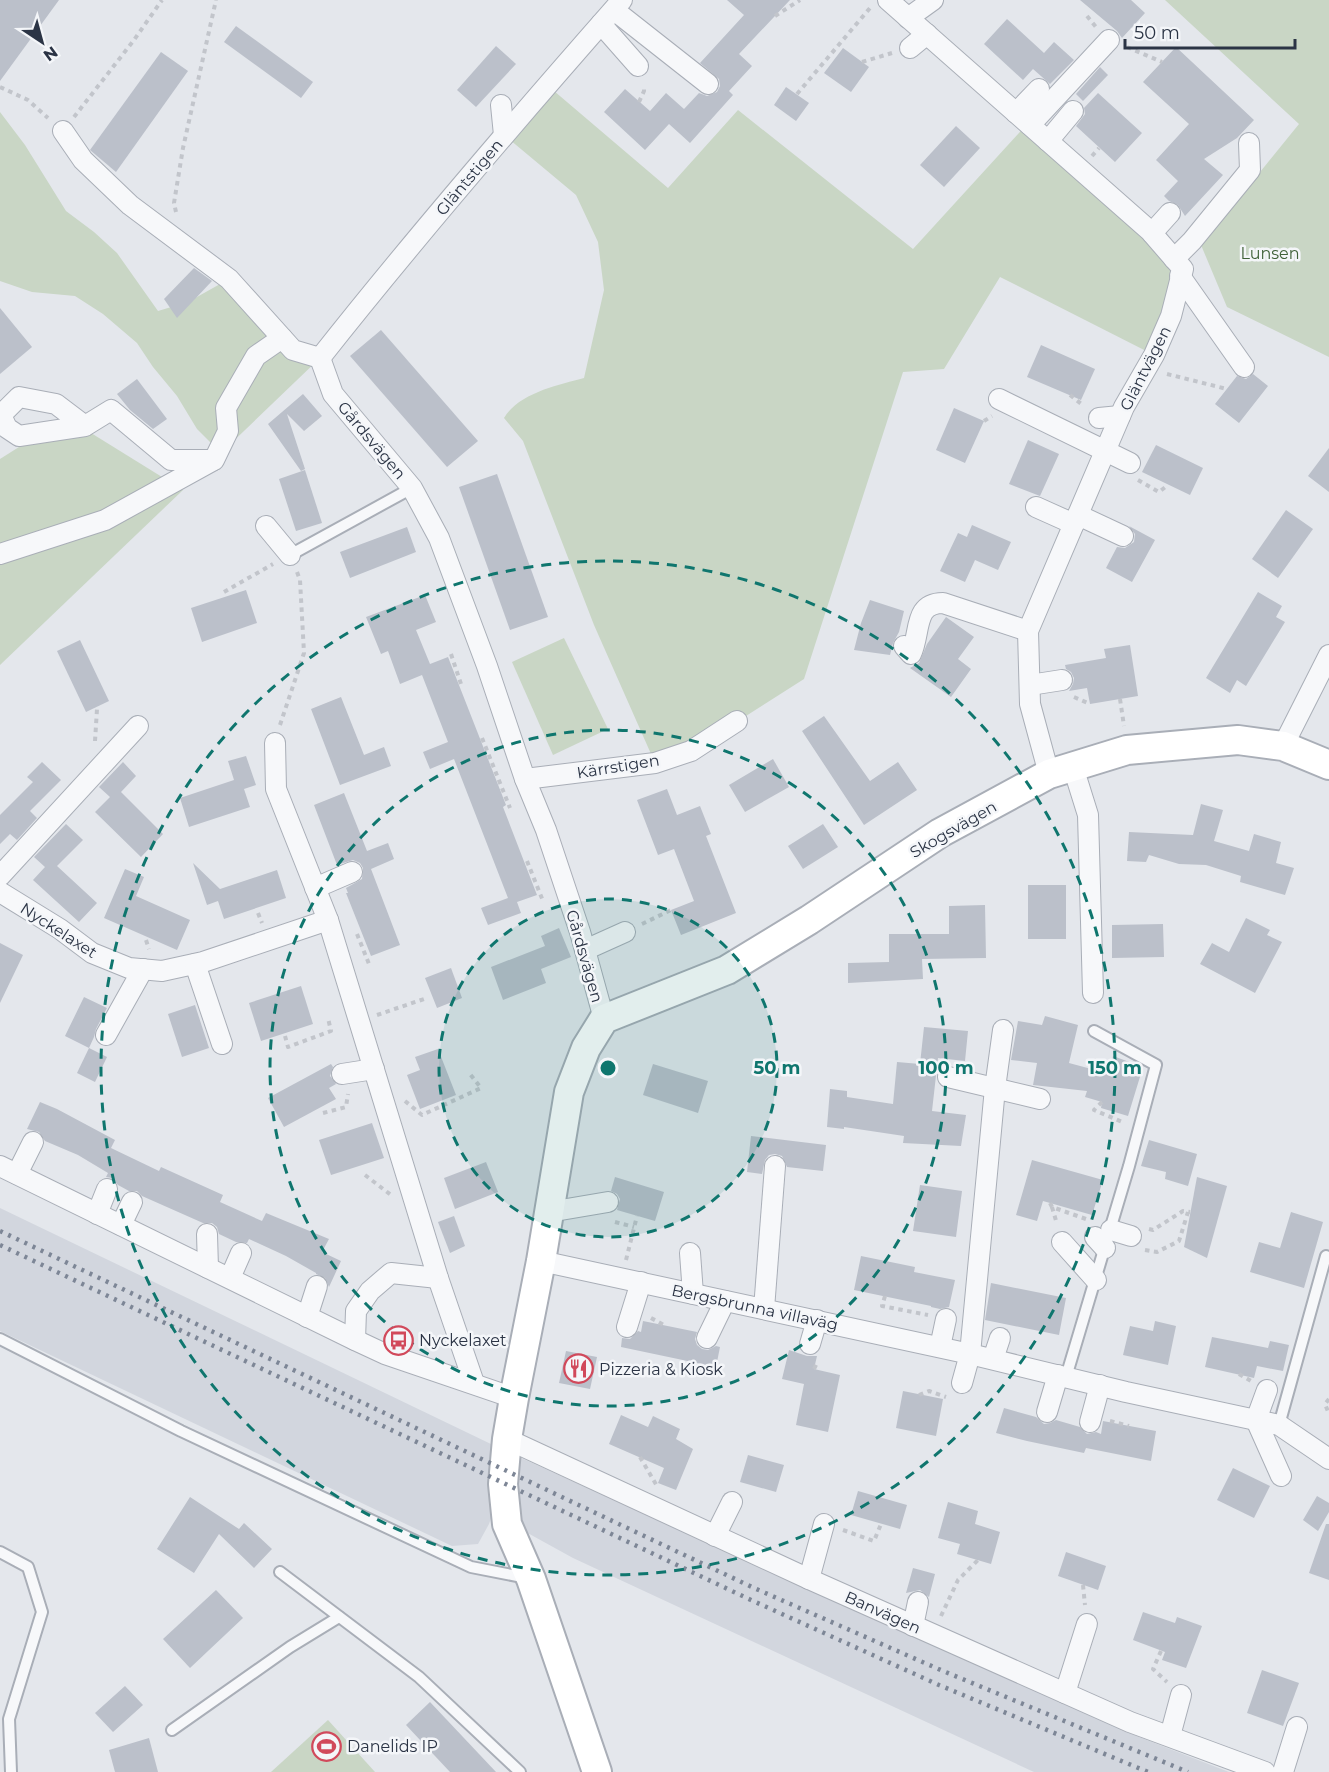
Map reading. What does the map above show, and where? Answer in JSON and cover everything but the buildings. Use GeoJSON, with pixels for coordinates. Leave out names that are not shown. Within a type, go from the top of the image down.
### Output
{"type":"FeatureCollection","features":[{"type":"Feature","properties":{"kind":"street"},"geometry":{"type":"LineString","coordinates":[[888,0],[1152,233],[1244,367]]}},
{"type":"Feature","properties":{"kind":"street"},"geometry":{"type":"LineString","coordinates":[[909,18],[933,0]]}},
{"type":"Feature","properties":{"kind":"street"},"geometry":{"type":"LineString","coordinates":[[618,5],[708,84]]}},
{"type":"Feature","properties":{"kind":"street","name":"Gläntstigen"},"geometry":{"type":"LineString","coordinates":[[320,358],[383,278],[618,5]]}},
{"type":"Feature","properties":{"kind":"street"},"geometry":{"type":"LineString","coordinates":[[601,24],[638,66]]}},
{"type":"Feature","properties":{"kind":"street"},"geometry":{"type":"LineString","coordinates":[[910,48],[927,34]]}},
{"type":"Feature","properties":{"kind":"street"},"geometry":{"type":"LineString","coordinates":[[1023,119],[1108,40]]}},
{"type":"Feature","properties":{"kind":"street"},"geometry":{"type":"LineString","coordinates":[[1023,119],[1039,89]]}},
{"type":"Feature","properties":{"kind":"street"},"geometry":{"type":"LineString","coordinates":[[501,105],[504,135]]}},
{"type":"Feature","properties":{"kind":"street"},"geometry":{"type":"LineString","coordinates":[[1048,141],[1073,111]]}},
{"type":"Feature","properties":{"kind":"street"},"geometry":{"type":"LineString","coordinates":[[63,131],[83,160],[130,205],[229,279],[293,350],[320,358]]}},
{"type":"Feature","properties":{"kind":"street"},"geometry":{"type":"LineString","coordinates":[[1177,268],[1192,242],[1250,170],[1249,143]]}},
{"type":"Feature","properties":{"kind":"street"},"geometry":{"type":"LineString","coordinates":[[1152,233],[1170,213]]}},
{"type":"Feature","properties":{"kind":"street","name":"Gläntvägen"},"geometry":{"type":"LineString","coordinates":[[1094,993],[1088,814],[1061,770],[1030,705],[1028,631],[1120,416],[1146,369],[1171,316],[1177,268]]}},
{"type":"Feature","properties":{"kind":"street"},"geometry":{"type":"LineString","coordinates":[[0,554],[105,520],[214,460],[228,431],[226,408],[256,356],[282,338]]}},
{"type":"Feature","properties":{"kind":"street","name":"Gårdsvägen"},"geometry":{"type":"LineString","coordinates":[[320,358],[333,394],[412,488],[439,538],[487,666],[525,779],[546,830],[585,950],[604,1019],[586,1048],[569,1092],[541,1261],[513,1398],[503,1484],[507,1524],[531,1579],[597,1772]]}},
{"type":"Feature","properties":{"kind":"street"},"geometry":{"type":"LineString","coordinates":[[999,399],[1130,463]]}},
{"type":"Feature","properties":{"kind":"street"},"geometry":{"type":"LineString","coordinates":[[85,426],[111,410],[171,460],[214,460]]}},
{"type":"Feature","properties":{"kind":"street"},"geometry":{"type":"LineString","coordinates":[[1099,418],[1120,416]]}},
{"type":"Feature","properties":{"kind":"street"},"geometry":{"type":"LineString","coordinates":[[1036,507],[1123,536]]}},
{"type":"Feature","properties":{"kind":"street"},"geometry":{"type":"LineString","coordinates":[[266,526],[290,555]]}},
{"type":"Feature","properties":{"kind":"street"},"geometry":{"type":"LineString","coordinates":[[904,646],[911,654],[917,605],[933,603],[943,603],[973,619],[1028,631]]}},
{"type":"Feature","properties":{"kind":"street"},"geometry":{"type":"LineString","coordinates":[[1283,746],[1329,655]]}},
{"type":"Feature","properties":{"kind":"street"},"geometry":{"type":"LineString","coordinates":[[1030,685],[1062,680]]}},
{"type":"Feature","properties":{"kind":"street","name":"Kärrstigen"},"geometry":{"type":"LineString","coordinates":[[525,779],[655,763],[691,751],[737,721]]}},
{"type":"Feature","properties":{"kind":"street"},"geometry":{"type":"LineString","coordinates":[[0,876],[138,726]]}},
{"type":"Feature","properties":{"kind":"street","name":"Skogsvägen"},"geometry":{"type":"LineString","coordinates":[[604,1019],[727,970],[809,920],[940,833],[1061,770],[1127,750],[1238,740],[1283,746],[1329,765]]}},
{"type":"Feature","properties":{"kind":"street"},"geometry":{"type":"LineString","coordinates":[[274,743],[276,789],[328,920],[438,1278],[474,1383]]}},
{"type":"Feature","properties":{"kind":"street"},"geometry":{"type":"LineString","coordinates":[[315,888],[352,872]]}},
{"type":"Feature","properties":{"kind":"street","name":"Nyckelaxet"},"geometry":{"type":"LineString","coordinates":[[0,892],[92,953],[129,968],[162,970],[195,964],[328,920]]}},
{"type":"Feature","properties":{"kind":"street"},"geometry":{"type":"LineString","coordinates":[[585,950],[624,932]]}},
{"type":"Feature","properties":{"kind":"street"},"geometry":{"type":"LineString","coordinates":[[195,964],[222,1044]]}},
{"type":"Feature","properties":{"kind":"street"},"geometry":{"type":"LineString","coordinates":[[106,1035],[143,969]]}},
{"type":"Feature","properties":{"kind":"street"},"geometry":{"type":"LineString","coordinates":[[962,1383],[970,1354],[995,1088],[1003,1030]]}},
{"type":"Feature","properties":{"kind":"street"},"geometry":{"type":"LineString","coordinates":[[342,1074],[374,1069]]}},
{"type":"Feature","properties":{"kind":"street"},"geometry":{"type":"LineString","coordinates":[[948,1077],[1040,1099]]}},
{"type":"Feature","properties":{"kind":"street"},"geometry":{"type":"LineString","coordinates":[[33,1142],[8,1170],[385,1354],[513,1398]]}},
{"type":"Feature","properties":{"kind":"street"},"geometry":{"type":"LineString","coordinates":[[764,1309],[775,1166]]}},
{"type":"Feature","properties":{"kind":"street"},"geometry":{"type":"LineString","coordinates":[[97,1214],[107,1189]]}},
{"type":"Feature","properties":{"kind":"street"},"geometry":{"type":"LineString","coordinates":[[121,1225],[132,1202]]}},
{"type":"Feature","properties":{"kind":"street"},"geometry":{"type":"LineString","coordinates":[[549,1212],[608,1202]]}},
{"type":"Feature","properties":{"kind":"street"},"geometry":{"type":"LineString","coordinates":[[1106,1233],[1135,1243]]}},
{"type":"Feature","properties":{"kind":"street"},"geometry":{"type":"LineString","coordinates":[[207,1234],[208,1268]]}},
{"type":"Feature","properties":{"kind":"street"},"geometry":{"type":"LineString","coordinates":[[1062,1242],[1096,1280]]}},
{"type":"Feature","properties":{"kind":"street"},"geometry":{"type":"LineString","coordinates":[[230,1278],[241,1253]]}},
{"type":"Feature","properties":{"kind":"street"},"geometry":{"type":"LineString","coordinates":[[690,1253],[693,1294]]}},
{"type":"Feature","properties":{"kind":"street","name":"Bergsbrunna villaväg"},"geometry":{"type":"LineString","coordinates":[[541,1261],[940,1347],[1279,1425],[1329,1459]]}},
{"type":"Feature","properties":{"kind":"street"},"geometry":{"type":"LineString","coordinates":[[355,1340],[356,1311],[370,1291],[391,1274],[438,1278]]}},
{"type":"Feature","properties":{"kind":"street"},"geometry":{"type":"LineString","coordinates":[[627,1327],[632,1280]]}},
{"type":"Feature","properties":{"kind":"street"},"geometry":{"type":"LineString","coordinates":[[308,1317],[317,1286]]}},
{"type":"Feature","properties":{"kind":"street"},"geometry":{"type":"LineString","coordinates":[[707,1338],[725,1300]]}},
{"type":"Feature","properties":{"kind":"street"},"geometry":{"type":"LineString","coordinates":[[940,1347],[946,1319]]}},
{"type":"Feature","properties":{"kind":"street"},"geometry":{"type":"LineString","coordinates":[[810,1344],[817,1320]]}},
{"type":"Feature","properties":{"kind":"street"},"geometry":{"type":"LineString","coordinates":[[993,1359],[1000,1338]]}},
{"type":"Feature","properties":{"kind":"street"},"geometry":{"type":"LineString","coordinates":[[1047,1412],[1062,1376]]}},
{"type":"Feature","properties":{"kind":"street"},"geometry":{"type":"LineString","coordinates":[[1090,1422],[1100,1385]]}},
{"type":"Feature","properties":{"kind":"street"},"geometry":{"type":"LineString","coordinates":[[1267,1390],[1256,1420],[1281,1476]]}},
{"type":"Feature","properties":{"kind":"street","name":"Banvägen"},"geometry":{"type":"LineString","coordinates":[[507,1439],[661,1504],[715,1536],[1130,1722],[1265,1772]]}},
{"type":"Feature","properties":{"kind":"street"},"geometry":{"type":"LineString","coordinates":[[715,1536],[732,1502]]}},
{"type":"Feature","properties":{"kind":"street"},"geometry":{"type":"LineString","coordinates":[[808,1579],[824,1524]]}},
{"type":"Feature","properties":{"kind":"street"},"geometry":{"type":"LineString","coordinates":[[914,1626],[918,1602]]}},
{"type":"Feature","properties":{"kind":"street"},"geometry":{"type":"LineString","coordinates":[[1065,1693],[1087,1624]]}},
{"type":"Feature","properties":{"kind":"street"},"geometry":{"type":"LineString","coordinates":[[1170,1737],[1181,1695]]}},
{"type":"Feature","properties":{"kind":"street"},"geometry":{"type":"LineString","coordinates":[[1283,1772],[1297,1727]]}},
{"type":"Feature","properties":{"kind":"lane","name":"Gårdsvägen"},"geometry":{"type":"LineString","coordinates":[[290,555],[412,488]]}},
{"type":"Feature","properties":{"kind":"lane"},"geometry":{"type":"LineString","coordinates":[[1062,1376],[1096,1280],[1106,1233],[1139,1129],[1156,1065],[1094,1031]]}},
{"type":"Feature","properties":{"kind":"lane"},"geometry":{"type":"LineString","coordinates":[[1279,1425],[1326,1256]]}},
{"type":"Feature","properties":{"kind":"lane"},"geometry":{"type":"LineString","coordinates":[[0,1340],[181,1431],[471,1567],[531,1579]]}},
{"type":"Feature","properties":{"kind":"lane"},"geometry":{"type":"LineString","coordinates":[[0,1552],[28,1567],[42,1612],[9,1719],[11,1772]]}},
{"type":"Feature","properties":{"kind":"lane"},"geometry":{"type":"LineString","coordinates":[[280,1572],[419,1677],[520,1772]]}},
{"type":"Feature","properties":{"kind":"lane"},"geometry":{"type":"LineString","coordinates":[[172,1730],[290,1647],[339,1617]]}},
{"type":"Feature","properties":{"kind":"path"},"geometry":{"type":"LineString","coordinates":[[0,87],[28,100],[63,131],[162,0]]}},
{"type":"Feature","properties":{"kind":"path"},"geometry":{"type":"LineString","coordinates":[[180,243],[174,203],[183,147],[216,0]]}},
{"type":"Feature","properties":{"kind":"path"},"geometry":{"type":"LineString","coordinates":[[775,16],[800,0]]}},
{"type":"Feature","properties":{"kind":"path"},"geometry":{"type":"LineString","coordinates":[[797,94],[876,0]]}},
{"type":"Feature","properties":{"kind":"path"},"geometry":{"type":"LineString","coordinates":[[1108,40],[1162,62]]}},
{"type":"Feature","properties":{"kind":"path"},"geometry":{"type":"LineString","coordinates":[[862,62],[910,48]]}},
{"type":"Feature","properties":{"kind":"path"},"geometry":{"type":"LineString","coordinates":[[1146,369],[1227,388]]}},
{"type":"Feature","properties":{"kind":"path"},"geometry":{"type":"LineString","coordinates":[[1130,463],[1136,479],[1159,492],[1168,485]]}},
{"type":"Feature","properties":{"kind":"path"},"geometry":{"type":"LineString","coordinates":[[224,592],[290,555],[300,580],[304,653],[274,743]]}},
{"type":"Feature","properties":{"kind":"path"},"geometry":{"type":"LineString","coordinates":[[451,654],[462,687]]}},
{"type":"Feature","properties":{"kind":"path"},"geometry":{"type":"LineString","coordinates":[[482,738],[510,808]]}},
{"type":"Feature","properties":{"kind":"path"},"geometry":{"type":"LineString","coordinates":[[528,861],[543,901]]}},
{"type":"Feature","properties":{"kind":"path"},"geometry":{"type":"LineString","coordinates":[[624,932],[671,910]]}},
{"type":"Feature","properties":{"kind":"path"},"geometry":{"type":"LineString","coordinates":[[353,926],[369,964]]}},
{"type":"Feature","properties":{"kind":"path"},"geometry":{"type":"LineString","coordinates":[[359,1021],[424,999]]}},
{"type":"Feature","properties":{"kind":"path"},"geometry":{"type":"LineString","coordinates":[[285,1036],[288,1047],[331,1031],[328,1018]]}},
{"type":"Feature","properties":{"kind":"path"},"geometry":{"type":"LineString","coordinates":[[405,1101],[422,1115],[481,1088],[470,1074]]}},
{"type":"Feature","properties":{"kind":"path"},"geometry":{"type":"LineString","coordinates":[[322,1113],[346,1107],[348,1094]]}},
{"type":"Feature","properties":{"kind":"path"},"geometry":{"type":"LineString","coordinates":[[1102,1102],[1094,1110],[1139,1129]]}},
{"type":"Feature","properties":{"kind":"path"},"geometry":{"type":"LineString","coordinates":[[365,1175],[392,1196]]}},
{"type":"Feature","properties":{"kind":"path"},"geometry":{"type":"LineString","coordinates":[[1050,1203],[1052,1207],[1095,1222],[1106,1233],[1153,1230],[1183,1211],[1189,1212],[1179,1241],[1157,1252],[1135,1243]]}},
{"type":"Feature","properties":{"kind":"path"},"geometry":{"type":"LineString","coordinates":[[632,1280],[637,1216]]}},
{"type":"Feature","properties":{"kind":"path"},"geometry":{"type":"LineString","coordinates":[[885,1296],[882,1306],[946,1319]]}},
{"type":"Feature","properties":{"kind":"path"},"geometry":{"type":"LineString","coordinates":[[1329,1399],[1325,1404],[1329,1414]]}},
{"type":"Feature","properties":{"kind":"path"},"geometry":{"type":"LineString","coordinates":[[640,1457],[661,1504]]}},
{"type":"Feature","properties":{"kind":"path"},"geometry":{"type":"LineString","coordinates":[[824,1524],[874,1540],[881,1524]]}},
{"type":"Feature","properties":{"kind":"path"},"geometry":{"type":"LineString","coordinates":[[933,1634],[958,1580],[978,1560]]}},
{"type":"Feature","properties":{"kind":"path"},"geometry":{"type":"LineString","coordinates":[[1161,1650],[1153,1669],[1181,1695]]}},
{"type":"Feature","properties":{"kind":"shaded area"},"geometry":{"type":"Polygon","coordinates":[[[0,1208],[493,1445],[489,1496],[493,1512],[478,1544],[452,1546],[0,1331],[0,1208]]]}},
{"type":"Feature","properties":{"kind":"shaded area"},"geometry":{"type":"Polygon","coordinates":[[[519,1457],[1139,1737],[1229,1772],[1034,1772],[573,1558],[524,1531],[515,1506],[519,1457]]]}},
{"type":"Feature","properties":{"kind":"green space","name":"Lunsen"},"geometry":{"type":"Polygon","coordinates":[[[1165,0],[1329,0],[1329,357],[1227,307],[1201,245],[1299,124],[1165,0]]]}},
{"type":"Feature","properties":{"kind":"green space"},"geometry":{"type":"Polygon","coordinates":[[[547,85],[668,188],[738,110],[913,249],[1028,123],[1183,269],[1154,355],[1000,277],[944,369],[903,372],[804,679],[691,751],[655,763],[594,625],[523,441],[504,418],[511,409],[529,396],[584,378],[604,290],[598,242],[576,195],[504,135],[547,85]]]}},
{"type":"Feature","properties":{"kind":"green space"},"geometry":{"type":"Polygon","coordinates":[[[0,112],[25,145],[66,211],[117,253],[158,311],[188,302],[229,279],[293,350],[320,358],[221,453],[197,429],[177,396],[137,343],[103,314],[75,296],[32,292],[0,281],[0,112]]]}},
{"type":"Feature","properties":{"kind":"green space"},"geometry":{"type":"Polygon","coordinates":[[[91,433],[183,490],[0,665],[0,459],[38,435],[91,433]]]}},
{"type":"Feature","properties":{"kind":"green space"},"geometry":{"type":"Polygon","coordinates":[[[564,638],[608,729],[553,755],[512,662],[564,638]]]}},
{"type":"Feature","properties":{"kind":"green space","name":"Danelids IP"},"geometry":{"type":"Polygon","coordinates":[[[328,1720],[375,1772],[271,1772],[328,1720]]]}},
{"type":"Feature","properties":{"kind":"railway"},"geometry":{"type":"LineString","coordinates":[[0,1231],[754,1588],[943,1671],[1188,1772]]}},
{"type":"Feature","properties":{"kind":"railway"},"geometry":{"type":"LineString","coordinates":[[0,1245],[751,1600],[939,1685],[1148,1772]]}},
{"type":"Feature","properties":{"kind":"place","name":"Nyckelaxet"},"geometry":{"type":"Point","coordinates":[398,1340]}},
{"type":"Feature","properties":{"kind":"place","name":"Pizzeria & Kiosk"},"geometry":{"type":"Point","coordinates":[578,1369]}},
{"type":"Feature","properties":{"kind":"place","name":"Danelids IP"},"geometry":{"type":"Point","coordinates":[326,1746]}}]}
